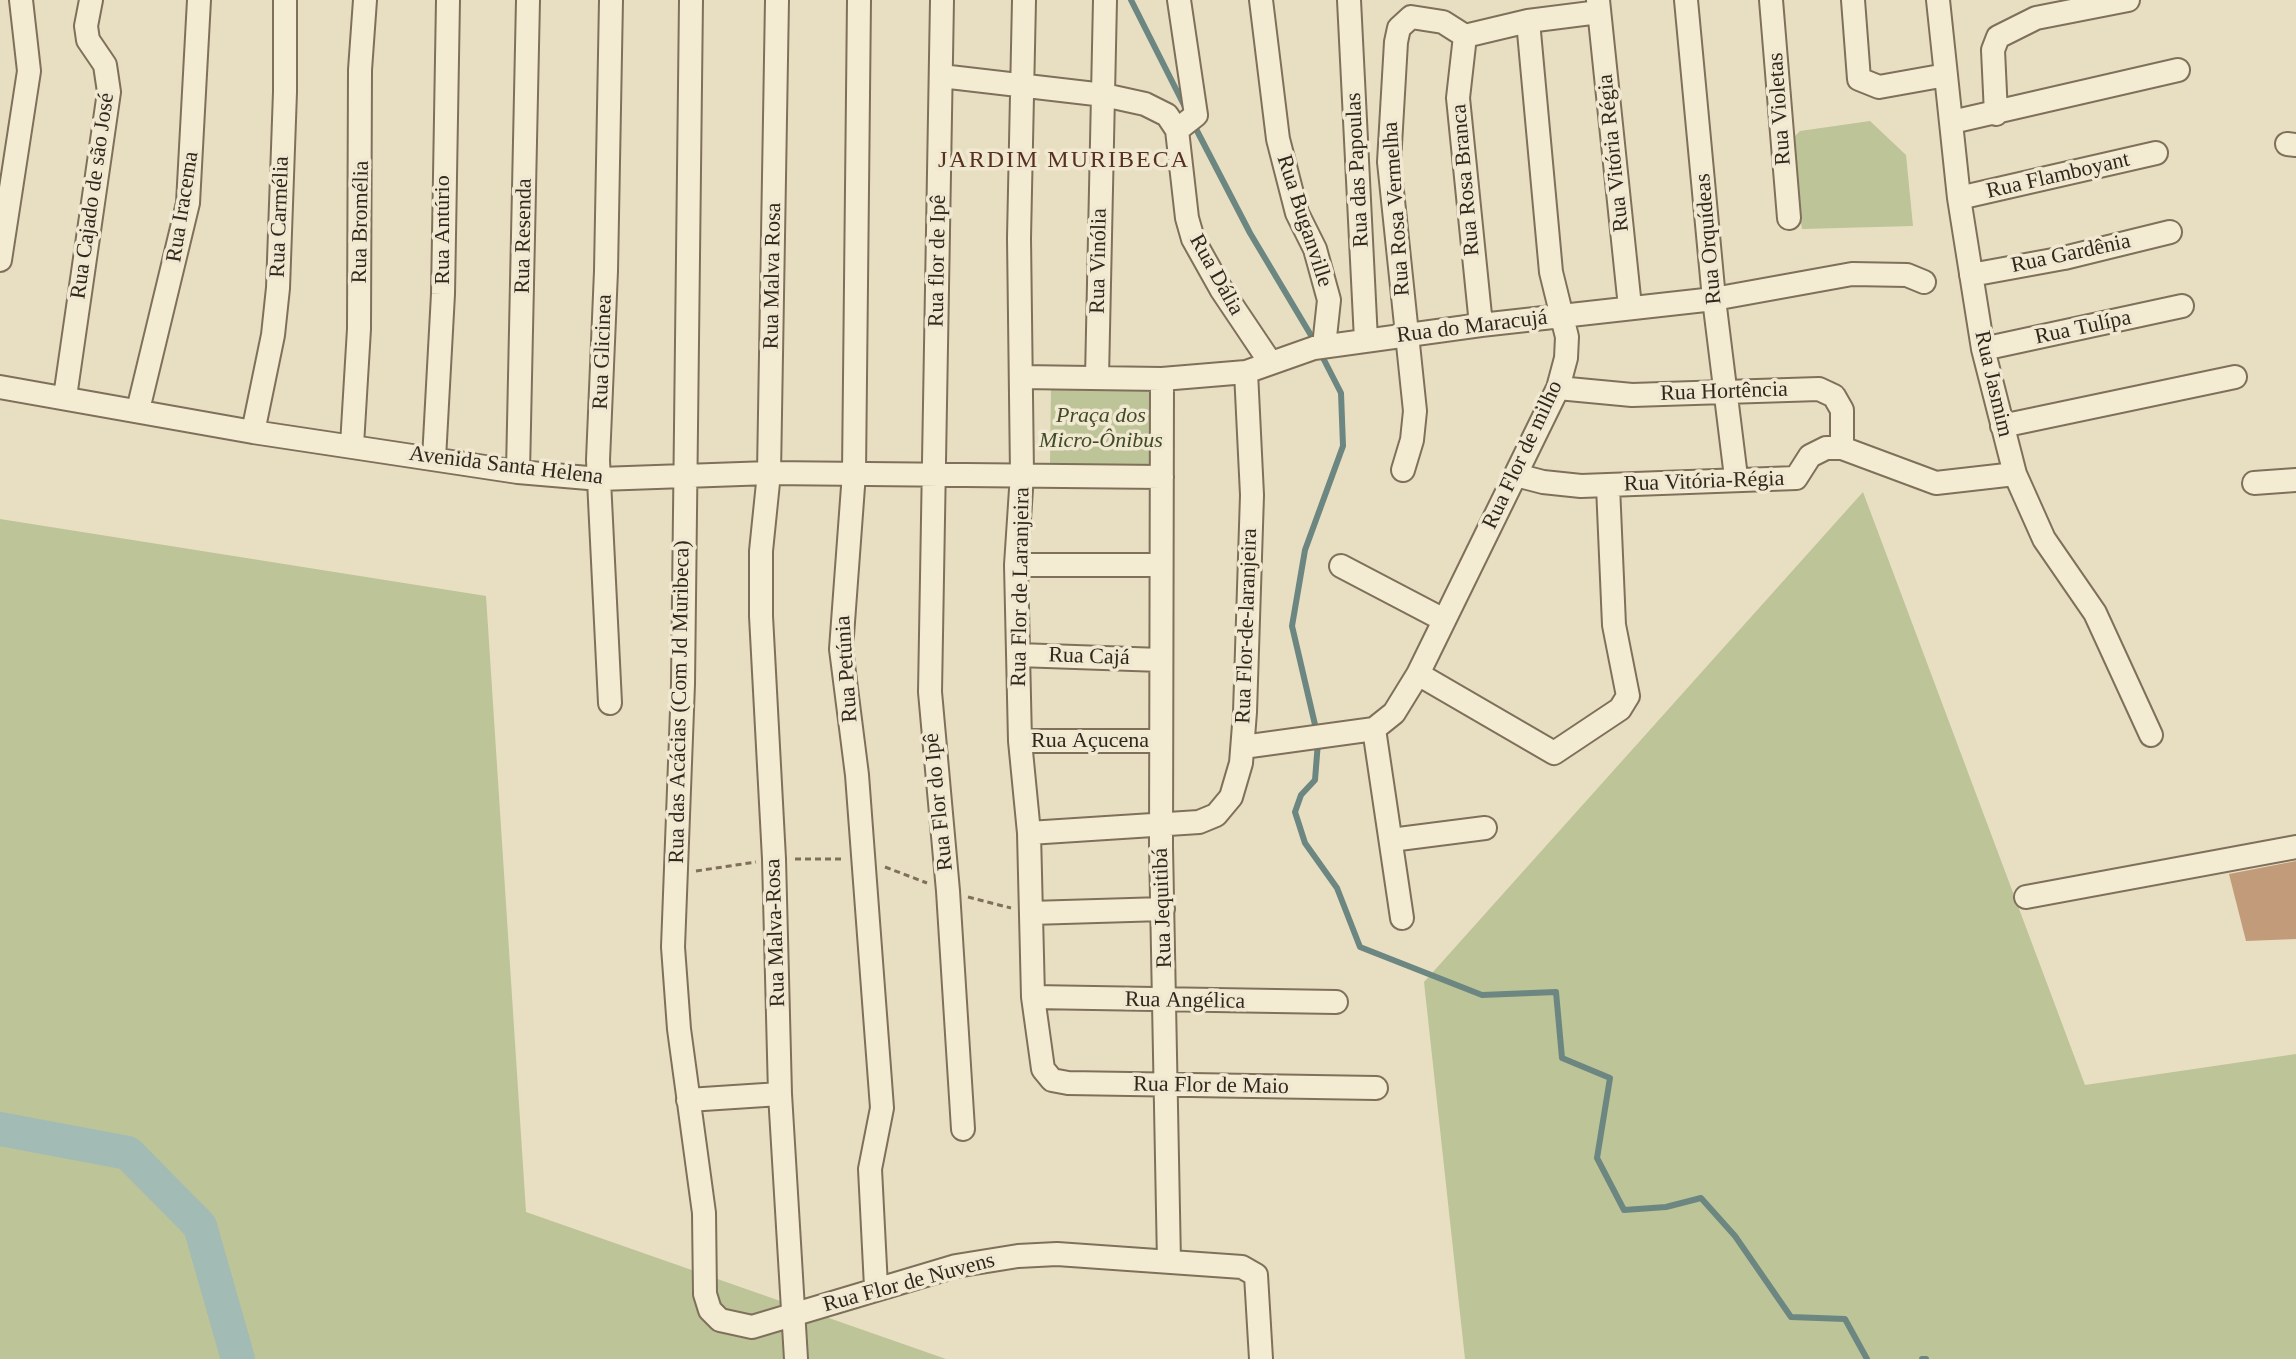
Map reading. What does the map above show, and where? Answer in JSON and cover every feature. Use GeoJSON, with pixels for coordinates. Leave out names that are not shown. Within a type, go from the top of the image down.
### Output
{"type":"FeatureCollection","features":[{"type":"Feature","properties":{"kind":"street"},"geometry":{"type":"LineString","coordinates":[[0,260],[29,71],[21,0]]}},
{"type":"Feature","properties":{"kind":"street","name":"Rua Cajado de são José"},"geometry":{"type":"LineString","coordinates":[[65,397],[109,92],[105,65],[88,40],[86,26],[91,0]]}},
{"type":"Feature","properties":{"kind":"street","name":"Rua Iracema"},"geometry":{"type":"LineString","coordinates":[[138,410],[188,203],[199,0]]}},
{"type":"Feature","properties":{"kind":"street","name":"Rua Carmélia"},"geometry":{"type":"LineString","coordinates":[[253,432],[273,335],[278,288],[285,0]]}},
{"type":"Feature","properties":{"kind":"street","name":"Rua Bromélia"},"geometry":{"type":"LineString","coordinates":[[352,445],[359,329],[360,70],[365,0]]}},
{"type":"Feature","properties":{"kind":"street","name":"Rua Antúrio"},"geometry":{"type":"LineString","coordinates":[[434,459],[443,294],[448,0]]}},
{"type":"Feature","properties":{"kind":"street","name":"Rua Resenda"},"geometry":{"type":"LineString","coordinates":[[518,472],[528,0]]}},
{"type":"Feature","properties":{"kind":"street","name":"Rua Glicinea"},"geometry":{"type":"LineString","coordinates":[[610,703],[600,479],[611,0]]}},
{"type":"Feature","properties":{"kind":"street","name":"Rua das Acácias (Com Jd Muribeca)"},"geometry":{"type":"LineString","coordinates":[[691,0],[683,684],[673,947],[688,1100],[704,1213],[705,1294],[710,1310],[720,1320],[752,1327],[794,1315]]}},
{"type":"Feature","properties":{"kind":"street","name":"Rua Malva Rosa"},"geometry":{"type":"LineString","coordinates":[[761,551],[769,473],[777,0]]}},
{"type":"Feature","properties":{"kind":"street","name":"Rua Petúnia"},"geometry":{"type":"LineString","coordinates":[[859,0],[854,473],[841,649],[857,775],[882,1108],[870,1163],[876,1287]]}},
{"type":"Feature","properties":{"kind":"street","name":"Rua flor de Ipê"},"geometry":{"type":"LineString","coordinates":[[934,474],[942,0]]}},
{"type":"Feature","properties":{"kind":"street","name":"Rua Flor de Laranjeira"},"geometry":{"type":"LineString","coordinates":[[1024,0],[1019,238],[1022,474],[1016,565],[1020,741],[1029,833],[1033,997],[1039,1051],[1047,1076]]}},
{"type":"Feature","properties":{"kind":"street","name":"Rua Vinólia"},"geometry":{"type":"LineString","coordinates":[[1097,378],[1105,0]]}},
{"type":"Feature","properties":{"kind":"street"},"geometry":{"type":"LineString","coordinates":[[941,76],[1104,95],[1145,104],[1167,115],[1177,130],[1196,115],[1179,0]]}},
{"type":"Feature","properties":{"kind":"street","name":"Rua Buganville"},"geometry":{"type":"LineString","coordinates":[[1261,0],[1281,152],[1297,213],[1315,249],[1329,300],[1319,347]]}},
{"type":"Feature","properties":{"kind":"street","name":"Rua das Papoulas"},"geometry":{"type":"LineString","coordinates":[[1349,0],[1366,340]]}},
{"type":"Feature","properties":{"kind":"street","name":"Rua Orquídeas"},"geometry":{"type":"LineString","coordinates":[[1686,0],[1714,299],[1728,390],[1736,477]]}},
{"type":"Feature","properties":{"kind":"street","name":"Rua Violetas"},"geometry":{"type":"LineString","coordinates":[[1771,0],[1789,218]]}},
{"type":"Feature","properties":{"kind":"street"},"geometry":{"type":"LineString","coordinates":[[1853,0],[1859,79],[1879,87],[1946,75]]}},
{"type":"Feature","properties":{"kind":"street","name":"Rua Jasmim"},"geometry":{"type":"LineString","coordinates":[[1938,0],[1959,198],[1983,349],[2015,474],[2044,539],[2095,613],[2151,735]]}},
{"type":"Feature","properties":{"kind":"street"},"geometry":{"type":"LineString","coordinates":[[1996,114],[1993,50],[1998,37],[2036,18],[2086,4],[2128,0]]}},
{"type":"Feature","properties":{"kind":"street"},"geometry":{"type":"LineString","coordinates":[[1465,36],[1598,6]]}},
{"type":"Feature","properties":{"kind":"street","name":"Rua Vitória Régia"},"geometry":{"type":"LineString","coordinates":[[1598,6],[1630,307]]}},
{"type":"Feature","properties":{"kind":"street","name":"Rua Rosa Vermelha"},"geometry":{"type":"LineString","coordinates":[[1403,470],[1412,440],[1415,411],[1389,162],[1396,42],[1399,28],[1411,17],[1443,22],[1465,36]]}},
{"type":"Feature","properties":{"kind":"street","name":"Rua Flor de milho"},"geometry":{"type":"LineString","coordinates":[[1374,729],[1394,713],[1418,674],[1558,388],[1566,358],[1567,337],[1551,272],[1528,21]]}},
{"type":"Feature","properties":{"kind":"street","name":"Rua Rosa Branca"},"geometry":{"type":"LineString","coordinates":[[1465,36],[1458,98],[1481,325]]}},
{"type":"Feature","properties":{"kind":"street"},"geometry":{"type":"LineString","coordinates":[[1952,122],[2178,70]]}},
{"type":"Feature","properties":{"kind":"street","name":"Rua Dália"},"geometry":{"type":"LineString","coordinates":[[1177,130],[1187,218],[1193,239],[1221,289],[1270,362]]}},
{"type":"Feature","properties":{"kind":"street","name":"Rua Flamboyant"},"geometry":{"type":"LineString","coordinates":[[1959,198],[2156,153]]}},
{"type":"Feature","properties":{"kind":"street","name":"Rua Gardênia"},"geometry":{"type":"LineString","coordinates":[[1971,275],[2064,258],[2170,232]]}},
{"type":"Feature","properties":{"kind":"street","name":"Rua do Maracujá"},"geometry":{"type":"LineString","coordinates":[[1021,377],[1162,379],[1246,372],[1319,347],[1561,315],[1714,299],[1852,274],[1907,275],[1924,282]]}},
{"type":"Feature","properties":{"kind":"street","name":"Rua Tulípa"},"geometry":{"type":"LineString","coordinates":[[1983,349],[2182,306]]}},
{"type":"Feature","properties":{"kind":"street","name":"Rua Flor-de-laranjeira"},"geometry":{"type":"LineString","coordinates":[[1029,833],[1161,827],[1199,822],[1216,815],[1231,797],[1243,747],[1252,495],[1246,372]]}},
{"type":"Feature","properties":{"kind":"street"},"geometry":{"type":"LineString","coordinates":[[2002,426],[2235,377]]}},
{"type":"Feature","properties":{"kind":"street","name":"Rua Jequitibá"},"geometry":{"type":"LineString","coordinates":[[1162,379],[1160,741],[1167,1002],[1169,1262]]}},
{"type":"Feature","properties":{"kind":"street","name":"Avenida Santa Helena"},"geometry":{"type":"LineString","coordinates":[[0,387],[253,432],[518,472],[600,479],[769,473],[1162,477]]}},
{"type":"Feature","properties":{"kind":"street","name":"Rua Hortência"},"geometry":{"type":"LineString","coordinates":[[1558,388],[1632,395],[1819,389],[1834,396],[1842,410],[1842,448]]}},
{"type":"Feature","properties":{"kind":"street"},"geometry":{"type":"LineString","coordinates":[[1842,448],[1936,483],[2015,474]]}},
{"type":"Feature","properties":{"kind":"street","name":"Rua Vitória-Régia"},"geometry":{"type":"LineString","coordinates":[[1516,475],[1543,482],[1608,486],[1736,477],[1796,478],[1815,451],[1842,448]]}},
{"type":"Feature","properties":{"kind":"street","name":"Rua Flor do Ipê"},"geometry":{"type":"LineString","coordinates":[[934,474],[930,706],[948,891],[963,1129]]}},
{"type":"Feature","properties":{"kind":"street"},"geometry":{"type":"LineString","coordinates":[[2254,483],[2296,480]]}},
{"type":"Feature","properties":{"kind":"street"},"geometry":{"type":"LineString","coordinates":[[1418,674],[1548,752],[1561,752],[1589,727],[1620,709],[1628,696],[1614,625],[1608,486]]}},
{"type":"Feature","properties":{"kind":"street","name":"Rua Malva-Rosa"},"geometry":{"type":"LineString","coordinates":[[761,551],[780,1094],[796,1359]]}},
{"type":"Feature","properties":{"kind":"street"},"geometry":{"type":"LineString","coordinates":[[1016,565],[1160,565]]}},
{"type":"Feature","properties":{"kind":"street"},"geometry":{"type":"LineString","coordinates":[[1341,566],[1444,620]]}},
{"type":"Feature","properties":{"kind":"street","name":"Rua Cajá"},"geometry":{"type":"LineString","coordinates":[[1018,655],[1161,660]]}},
{"type":"Feature","properties":{"kind":"street"},"geometry":{"type":"LineString","coordinates":[[1243,747],[1374,729],[1402,918]]}},
{"type":"Feature","properties":{"kind":"street","name":"Rua Açucena"},"geometry":{"type":"LineString","coordinates":[[1020,741],[1160,741]]}},
{"type":"Feature","properties":{"kind":"street"},"geometry":{"type":"LineString","coordinates":[[1391,840],[1485,828]]}},
{"type":"Feature","properties":{"kind":"street"},"geometry":{"type":"LineString","coordinates":[[2026,897],[2296,847]]}},
{"type":"Feature","properties":{"kind":"street"},"geometry":{"type":"LineString","coordinates":[[1031,913],[1163,909]]}},
{"type":"Feature","properties":{"kind":"street","name":"Rua Angélica"},"geometry":{"type":"LineString","coordinates":[[1033,997],[1167,1002],[1336,1002]]}},
{"type":"Feature","properties":{"kind":"street","name":"Rua Flor de Maio"},"geometry":{"type":"LineString","coordinates":[[1047,1076],[1068,1083],[1167,1087],[1376,1088]]}},
{"type":"Feature","properties":{"kind":"street"},"geometry":{"type":"LineString","coordinates":[[688,1100],[780,1094]]}},
{"type":"Feature","properties":{"kind":"street","name":"Rua Flor de Nuvens"},"geometry":{"type":"LineString","coordinates":[[794,1315],[876,1287],[956,1266],[1018,1256],[1057,1254],[1169,1262]]}},
{"type":"Feature","properties":{"kind":"street"},"geometry":{"type":"LineString","coordinates":[[1169,1262],[1253,1270],[1257,1284],[1261,1359]]}},
{"type":"Feature","properties":{"kind":"green space"},"geometry":{"type":"Polygon","coordinates":[[[1870,121],[1906,155],[1913,226],[1802,229],[1790,141],[1800,131],[1870,121]]]}},
{"type":"Feature","properties":{"kind":"green space","name":"Praça dos Micro-Ônibus"},"geometry":{"type":"Polygon","coordinates":[[[1051,388],[1151,391],[1151,468],[1050,466],[1051,388]]]}},
{"type":"Feature","properties":{"kind":"green space"},"geometry":{"type":"Polygon","coordinates":[[[1863,492],[2085,1085],[2296,1054],[2296,1359],[1465,1359],[1424,982],[1863,492]]]}},
{"type":"Feature","properties":{"kind":"green space"},"geometry":{"type":"Polygon","coordinates":[[[0,519],[486,596],[526,1212],[946,1359],[0,1359],[0,519]]]}},
{"type":"Feature","properties":{"kind":"building"},"geometry":{"type":"Polygon","coordinates":[[[2296,861],[2296,939],[2246,941],[2229,874],[2296,861]]]}},
{"type":"Feature","properties":{"kind":"waterway"},"geometry":{"type":"LineString","coordinates":[[1131,0],[1187,111]]}},
{"type":"Feature","properties":{"kind":"waterway"},"geometry":{"type":"LineString","coordinates":[[1194,125],[1250,233],[1315,342]]}},
{"type":"Feature","properties":{"kind":"waterway"},"geometry":{"type":"LineString","coordinates":[[1316,729],[1292,626],[1305,550],[1343,446],[1341,393],[1320,352]]}},
{"type":"Feature","properties":{"kind":"waterway"},"geometry":{"type":"LineString","coordinates":[[1318,742],[1315,780],[1301,795],[1295,812],[1305,843],[1337,888],[1360,947],[1482,995],[1556,992],[1562,1058],[1610,1078],[1597,1158],[1624,1210],[1666,1207],[1701,1198],[1735,1236],[1791,1317],[1845,1319],[1867,1359]]}},
{"type":"Feature","properties":{"kind":"waterway"},"geometry":{"type":"LineString","coordinates":[[0,1129],[128,1153],[200,1226],[238,1359]]}},
{"type":"Feature","properties":{"kind":"district","name":"JARDIM MURIBECA"},"geometry":{"type":"Point","coordinates":[1064,161]}}]}
